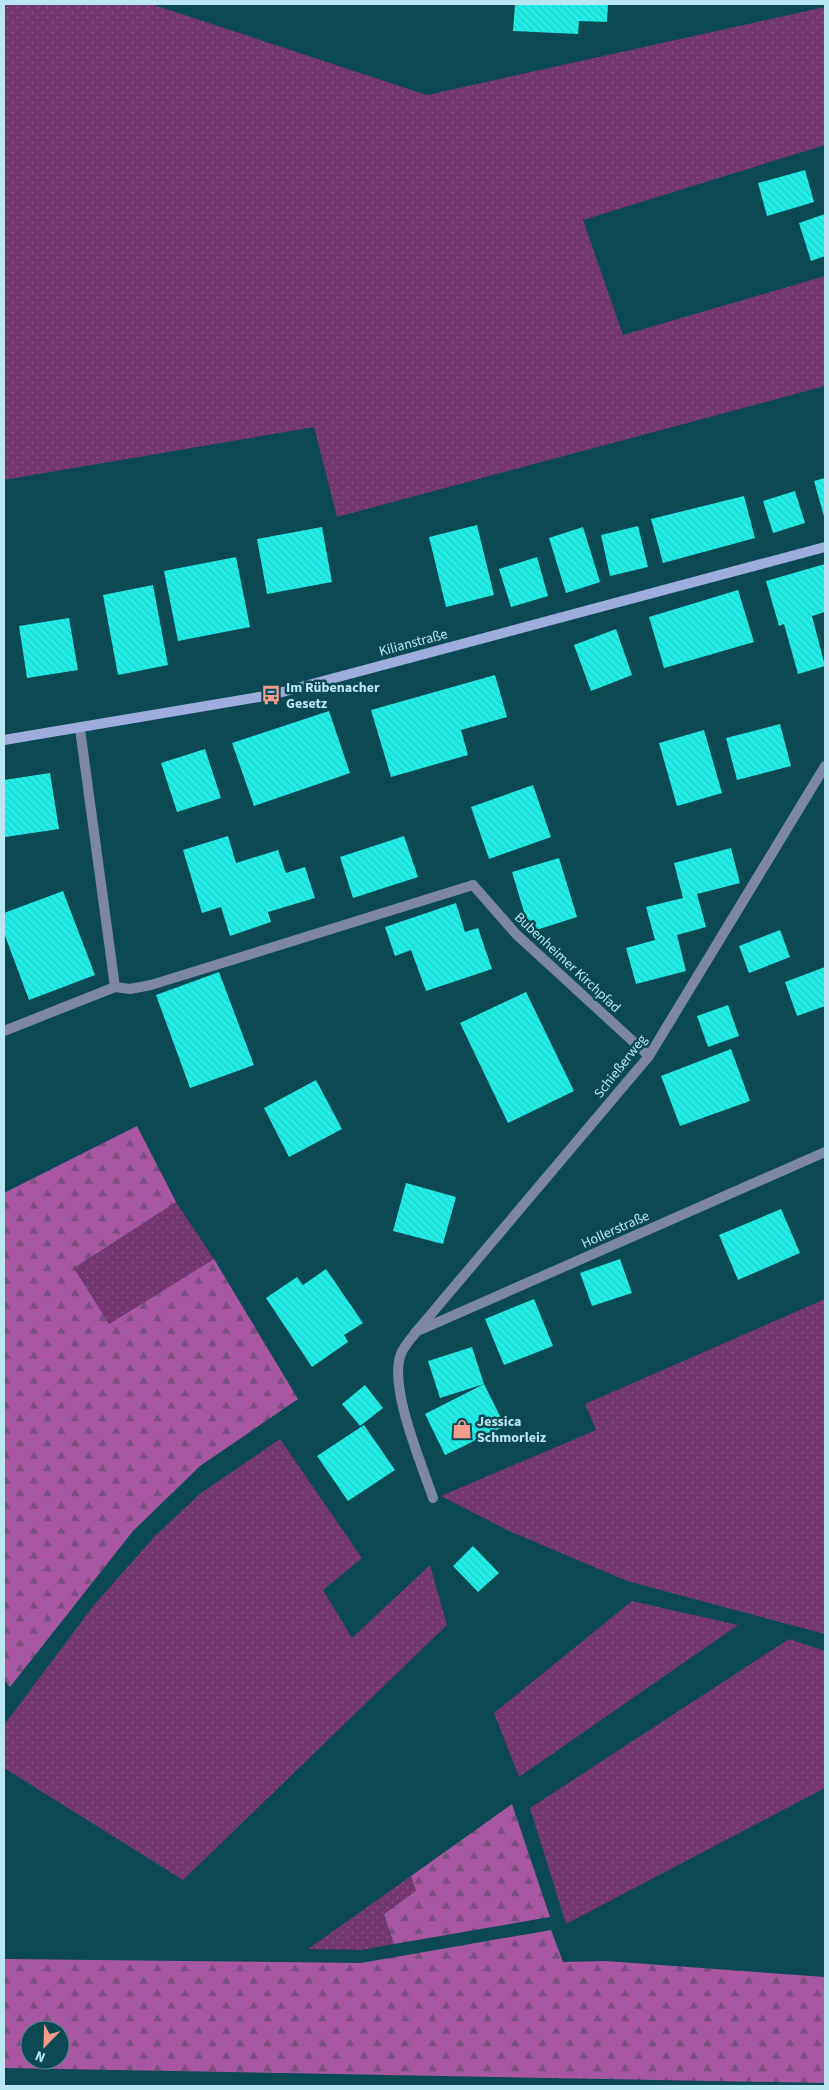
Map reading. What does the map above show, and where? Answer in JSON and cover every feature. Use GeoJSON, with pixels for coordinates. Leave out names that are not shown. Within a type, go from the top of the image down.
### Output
{"type":"FeatureCollection","features":[{"type":"Feature","properties":{"kind":"street","name":"Kilianstraße"},"geometry":{"type":"LineString","coordinates":[[4,740],[80,729],[271,694],[825,547]]}},
{"type":"Feature","properties":{"kind":"street"},"geometry":{"type":"LineString","coordinates":[[4,1031],[115,986],[80,729]]}},
{"type":"Feature","properties":{"kind":"street","name":"Schießerweg"},"geometry":{"type":"LineString","coordinates":[[433,1498],[399,1388],[398,1366],[401,1354],[416,1332],[649,1056],[825,766]]}},
{"type":"Feature","properties":{"kind":"street","name":"Bubenheimer Kirchpfad"},"geometry":{"type":"LineString","coordinates":[[115,986],[130,989],[152,985],[473,885],[516,934],[649,1056]]}},
{"type":"Feature","properties":{"kind":"street","name":"Hollerstraße"},"geometry":{"type":"LineString","coordinates":[[416,1332],[825,1152]]}},
{"type":"Feature","properties":{"kind":"shaded area"},"geometry":{"type":"Polygon","coordinates":[[[4,4],[151,4],[427,95],[825,7],[825,145],[583,220],[623,335],[825,276],[825,386],[337,517],[314,427],[4,480],[4,4]]]}},
{"type":"Feature","properties":{"kind":"shaded area"},"geometry":{"type":"Polygon","coordinates":[[[176,1202],[214,1259],[109,1324],[74,1268],[176,1202]]]}},
{"type":"Feature","properties":{"kind":"shaded area"},"geometry":{"type":"Polygon","coordinates":[[[825,1299],[825,1634],[627,1581],[507,1530],[441,1496],[596,1430],[585,1404],[825,1299]]]}},
{"type":"Feature","properties":{"kind":"shaded area"},"geometry":{"type":"Polygon","coordinates":[[[280,1439],[362,1558],[323,1590],[352,1638],[430,1565],[447,1625],[183,1880],[4,1768],[4,1725],[94,1605],[155,1536],[201,1493],[280,1439]]]}},
{"type":"Feature","properties":{"kind":"shaded area"},"geometry":{"type":"Polygon","coordinates":[[[632,1601],[738,1625],[519,1777],[494,1713],[632,1601]]]}},
{"type":"Feature","properties":{"kind":"shaded area"},"geometry":{"type":"Polygon","coordinates":[[[789,1639],[825,1651],[825,1788],[566,1924],[530,1808],[789,1639]]]}},
{"type":"Feature","properties":{"kind":"shaded area"},"geometry":{"type":"Polygon","coordinates":[[[411,1876],[416,1891],[384,1914],[394,1944],[361,1950],[308,1949],[411,1876]]]}},
{"type":"Feature","properties":{"kind":"green space"},"geometry":{"type":"Polygon","coordinates":[[[137,1126],[176,1202],[74,1268],[109,1324],[214,1259],[298,1399],[200,1466],[133,1531],[10,1687],[4,1680],[4,1193],[137,1126]]]}},
{"type":"Feature","properties":{"kind":"green space"},"geometry":{"type":"Polygon","coordinates":[[[512,1804],[550,1917],[394,1944],[384,1914],[416,1891],[411,1876],[512,1804]]]}},
{"type":"Feature","properties":{"kind":"green space"},"geometry":{"type":"Polygon","coordinates":[[[551,1930],[563,1962],[605,1961],[825,1977],[825,2083],[70,2069],[70,2020],[20,2020],[20,2068],[4,2068],[4,1959],[361,1963],[551,1930]]]}},
{"type":"Feature","properties":{"kind":"building"},"geometry":{"type":"Polygon","coordinates":[[[515,4],[608,4],[607,22],[579,21],[578,34],[513,31],[515,4]]]}},
{"type":"Feature","properties":{"kind":"building"},"geometry":{"type":"Polygon","coordinates":[[[805,170],[814,202],[767,216],[758,183],[805,170]]]}},
{"type":"Feature","properties":{"kind":"building"},"geometry":{"type":"Polygon","coordinates":[[[825,214],[825,256],[811,261],[799,223],[825,214]]]}},
{"type":"Feature","properties":{"kind":"building"},"geometry":{"type":"Polygon","coordinates":[[[825,478],[825,520],[814,481],[825,478]]]}},
{"type":"Feature","properties":{"kind":"building"},"geometry":{"type":"Polygon","coordinates":[[[795,491],[805,523],[773,533],[763,501],[795,491]]]}},
{"type":"Feature","properties":{"kind":"building"},"geometry":{"type":"Polygon","coordinates":[[[744,496],[755,538],[663,563],[651,519],[744,496]]]}},
{"type":"Feature","properties":{"kind":"building"},"geometry":{"type":"Polygon","coordinates":[[[477,525],[494,595],[446,607],[429,537],[477,525]]]}},
{"type":"Feature","properties":{"kind":"building"},"geometry":{"type":"Polygon","coordinates":[[[638,526],[648,567],[610,576],[601,535],[638,526]]]}},
{"type":"Feature","properties":{"kind":"building"},"geometry":{"type":"Polygon","coordinates":[[[322,527],[332,582],[267,594],[257,539],[322,527]]]}},
{"type":"Feature","properties":{"kind":"building"},"geometry":{"type":"Polygon","coordinates":[[[583,527],[600,582],[566,593],[549,538],[583,527]]]}},
{"type":"Feature","properties":{"kind":"building"},"geometry":{"type":"Polygon","coordinates":[[[236,557],[250,627],[178,641],[164,571],[236,557]]]}},
{"type":"Feature","properties":{"kind":"building"},"geometry":{"type":"Polygon","coordinates":[[[537,557],[548,596],[511,607],[499,569],[537,557]]]}},
{"type":"Feature","properties":{"kind":"building"},"geometry":{"type":"Polygon","coordinates":[[[825,564],[825,612],[812,616],[825,666],[798,674],[784,624],[779,626],[766,581],[825,564]]]}},
{"type":"Feature","properties":{"kind":"building"},"geometry":{"type":"Polygon","coordinates":[[[153,585],[168,665],[118,675],[103,595],[153,585]]]}},
{"type":"Feature","properties":{"kind":"building"},"geometry":{"type":"Polygon","coordinates":[[[738,590],[754,642],[664,668],[649,617],[738,590]]]}},
{"type":"Feature","properties":{"kind":"building"},"geometry":{"type":"Polygon","coordinates":[[[69,618],[78,670],[27,678],[19,626],[69,618]]]}},
{"type":"Feature","properties":{"kind":"building"},"geometry":{"type":"Polygon","coordinates":[[[616,629],[632,675],[591,691],[574,645],[616,629]]]}},
{"type":"Feature","properties":{"kind":"building"},"geometry":{"type":"Polygon","coordinates":[[[495,675],[507,717],[461,730],[468,755],[391,777],[371,710],[495,675]]]}},
{"type":"Feature","properties":{"kind":"building"},"geometry":{"type":"Polygon","coordinates":[[[329,711],[350,773],[254,806],[232,743],[329,711]]]}},
{"type":"Feature","properties":{"kind":"building"},"geometry":{"type":"Polygon","coordinates":[[[780,724],[791,766],[737,780],[726,738],[780,724]]]}},
{"type":"Feature","properties":{"kind":"building"},"geometry":{"type":"Polygon","coordinates":[[[704,730],[722,793],[677,806],[659,743],[704,730]]]}},
{"type":"Feature","properties":{"kind":"building"},"geometry":{"type":"Polygon","coordinates":[[[205,749],[221,798],[177,812],[161,763],[205,749]]]}},
{"type":"Feature","properties":{"kind":"building"},"geometry":{"type":"Polygon","coordinates":[[[50,773],[59,829],[5,837],[4,780],[50,773]]]}},
{"type":"Feature","properties":{"kind":"building"},"geometry":{"type":"Polygon","coordinates":[[[533,785],[551,837],[489,859],[471,807],[533,785]]]}},
{"type":"Feature","properties":{"kind":"building"},"geometry":{"type":"Polygon","coordinates":[[[228,836],[236,863],[278,850],[286,873],[305,867],[315,898],[268,912],[271,922],[230,936],[221,907],[202,913],[183,850],[228,836]]]}},
{"type":"Feature","properties":{"kind":"building"},"geometry":{"type":"Polygon","coordinates":[[[404,836],[418,877],[353,898],[340,857],[404,836]]]}},
{"type":"Feature","properties":{"kind":"building"},"geometry":{"type":"Polygon","coordinates":[[[731,848],[740,883],[697,894],[706,927],[677,935],[686,971],[636,984],[626,948],[655,940],[646,907],[683,898],[674,863],[731,848]]]}},
{"type":"Feature","properties":{"kind":"building"},"geometry":{"type":"Polygon","coordinates":[[[559,858],[577,917],[530,932],[512,872],[559,858]]]}},
{"type":"Feature","properties":{"kind":"building"},"geometry":{"type":"Polygon","coordinates":[[[63,891],[95,975],[29,1000],[4,933],[4,913],[63,891]]]}},
{"type":"Feature","properties":{"kind":"building"},"geometry":{"type":"Polygon","coordinates":[[[456,903],[465,932],[478,928],[492,969],[426,991],[411,950],[395,956],[385,927],[456,903]]]}},
{"type":"Feature","properties":{"kind":"building"},"geometry":{"type":"Polygon","coordinates":[[[780,930],[790,957],[749,973],[739,946],[780,930]]]}},
{"type":"Feature","properties":{"kind":"building"},"geometry":{"type":"Polygon","coordinates":[[[825,967],[825,1006],[797,1016],[785,982],[825,967]]]}},
{"type":"Feature","properties":{"kind":"building"},"geometry":{"type":"Polygon","coordinates":[[[219,972],[254,1065],[190,1088],[156,995],[219,972]]]}},
{"type":"Feature","properties":{"kind":"building"},"geometry":{"type":"Polygon","coordinates":[[[526,992],[574,1091],[508,1123],[460,1023],[526,992]]]}},
{"type":"Feature","properties":{"kind":"building"},"geometry":{"type":"Polygon","coordinates":[[[728,1005],[739,1036],[708,1047],[697,1016],[728,1005]]]}},
{"type":"Feature","properties":{"kind":"building"},"geometry":{"type":"Polygon","coordinates":[[[731,1049],[750,1101],[680,1126],[661,1076],[731,1049]]]}},
{"type":"Feature","properties":{"kind":"building"},"geometry":{"type":"Polygon","coordinates":[[[316,1080],[342,1129],[289,1157],[264,1108],[316,1080]]]}},
{"type":"Feature","properties":{"kind":"building"},"geometry":{"type":"Polygon","coordinates":[[[406,1183],[456,1197],[443,1244],[393,1231],[406,1183]]]}},
{"type":"Feature","properties":{"kind":"building"},"geometry":{"type":"Polygon","coordinates":[[[781,1209],[800,1253],[738,1280],[719,1235],[781,1209]]]}},
{"type":"Feature","properties":{"kind":"building"},"geometry":{"type":"Polygon","coordinates":[[[620,1259],[632,1293],[592,1306],[580,1273],[620,1259]]]}},
{"type":"Feature","properties":{"kind":"building"},"geometry":{"type":"Polygon","coordinates":[[[326,1269],[363,1323],[344,1335],[348,1342],[312,1367],[266,1298],[297,1277],[303,1285],[326,1269]]]}},
{"type":"Feature","properties":{"kind":"building"},"geometry":{"type":"Polygon","coordinates":[[[534,1299],[553,1346],[504,1365],[485,1319],[534,1299]]]}},
{"type":"Feature","properties":{"kind":"building"},"geometry":{"type":"Polygon","coordinates":[[[472,1347],[484,1384],[440,1398],[428,1361],[472,1347]]]}},
{"type":"Feature","properties":{"kind":"building"},"geometry":{"type":"Polygon","coordinates":[[[484,1384],[505,1426],[445,1455],[425,1414],[484,1384]]]}},
{"type":"Feature","properties":{"kind":"building"},"geometry":{"type":"Polygon","coordinates":[[[365,1385],[383,1408],[360,1426],[342,1404],[365,1385]]]}},
{"type":"Feature","properties":{"kind":"building"},"geometry":{"type":"Polygon","coordinates":[[[364,1425],[395,1470],[348,1501],[317,1456],[364,1425]]]}},
{"type":"Feature","properties":{"kind":"building"},"geometry":{"type":"Polygon","coordinates":[[[473,1546],[499,1573],[478,1592],[453,1566],[473,1546]]]}},
{"type":"Feature","properties":{"kind":"place","name":"Im Rübenacher Gesetz"},"geometry":{"type":"Point","coordinates":[271,695]}},
{"type":"Feature","properties":{"kind":"place","name":"Jessica Schmorleiz"},"geometry":{"type":"Point","coordinates":[462,1429]}}]}
